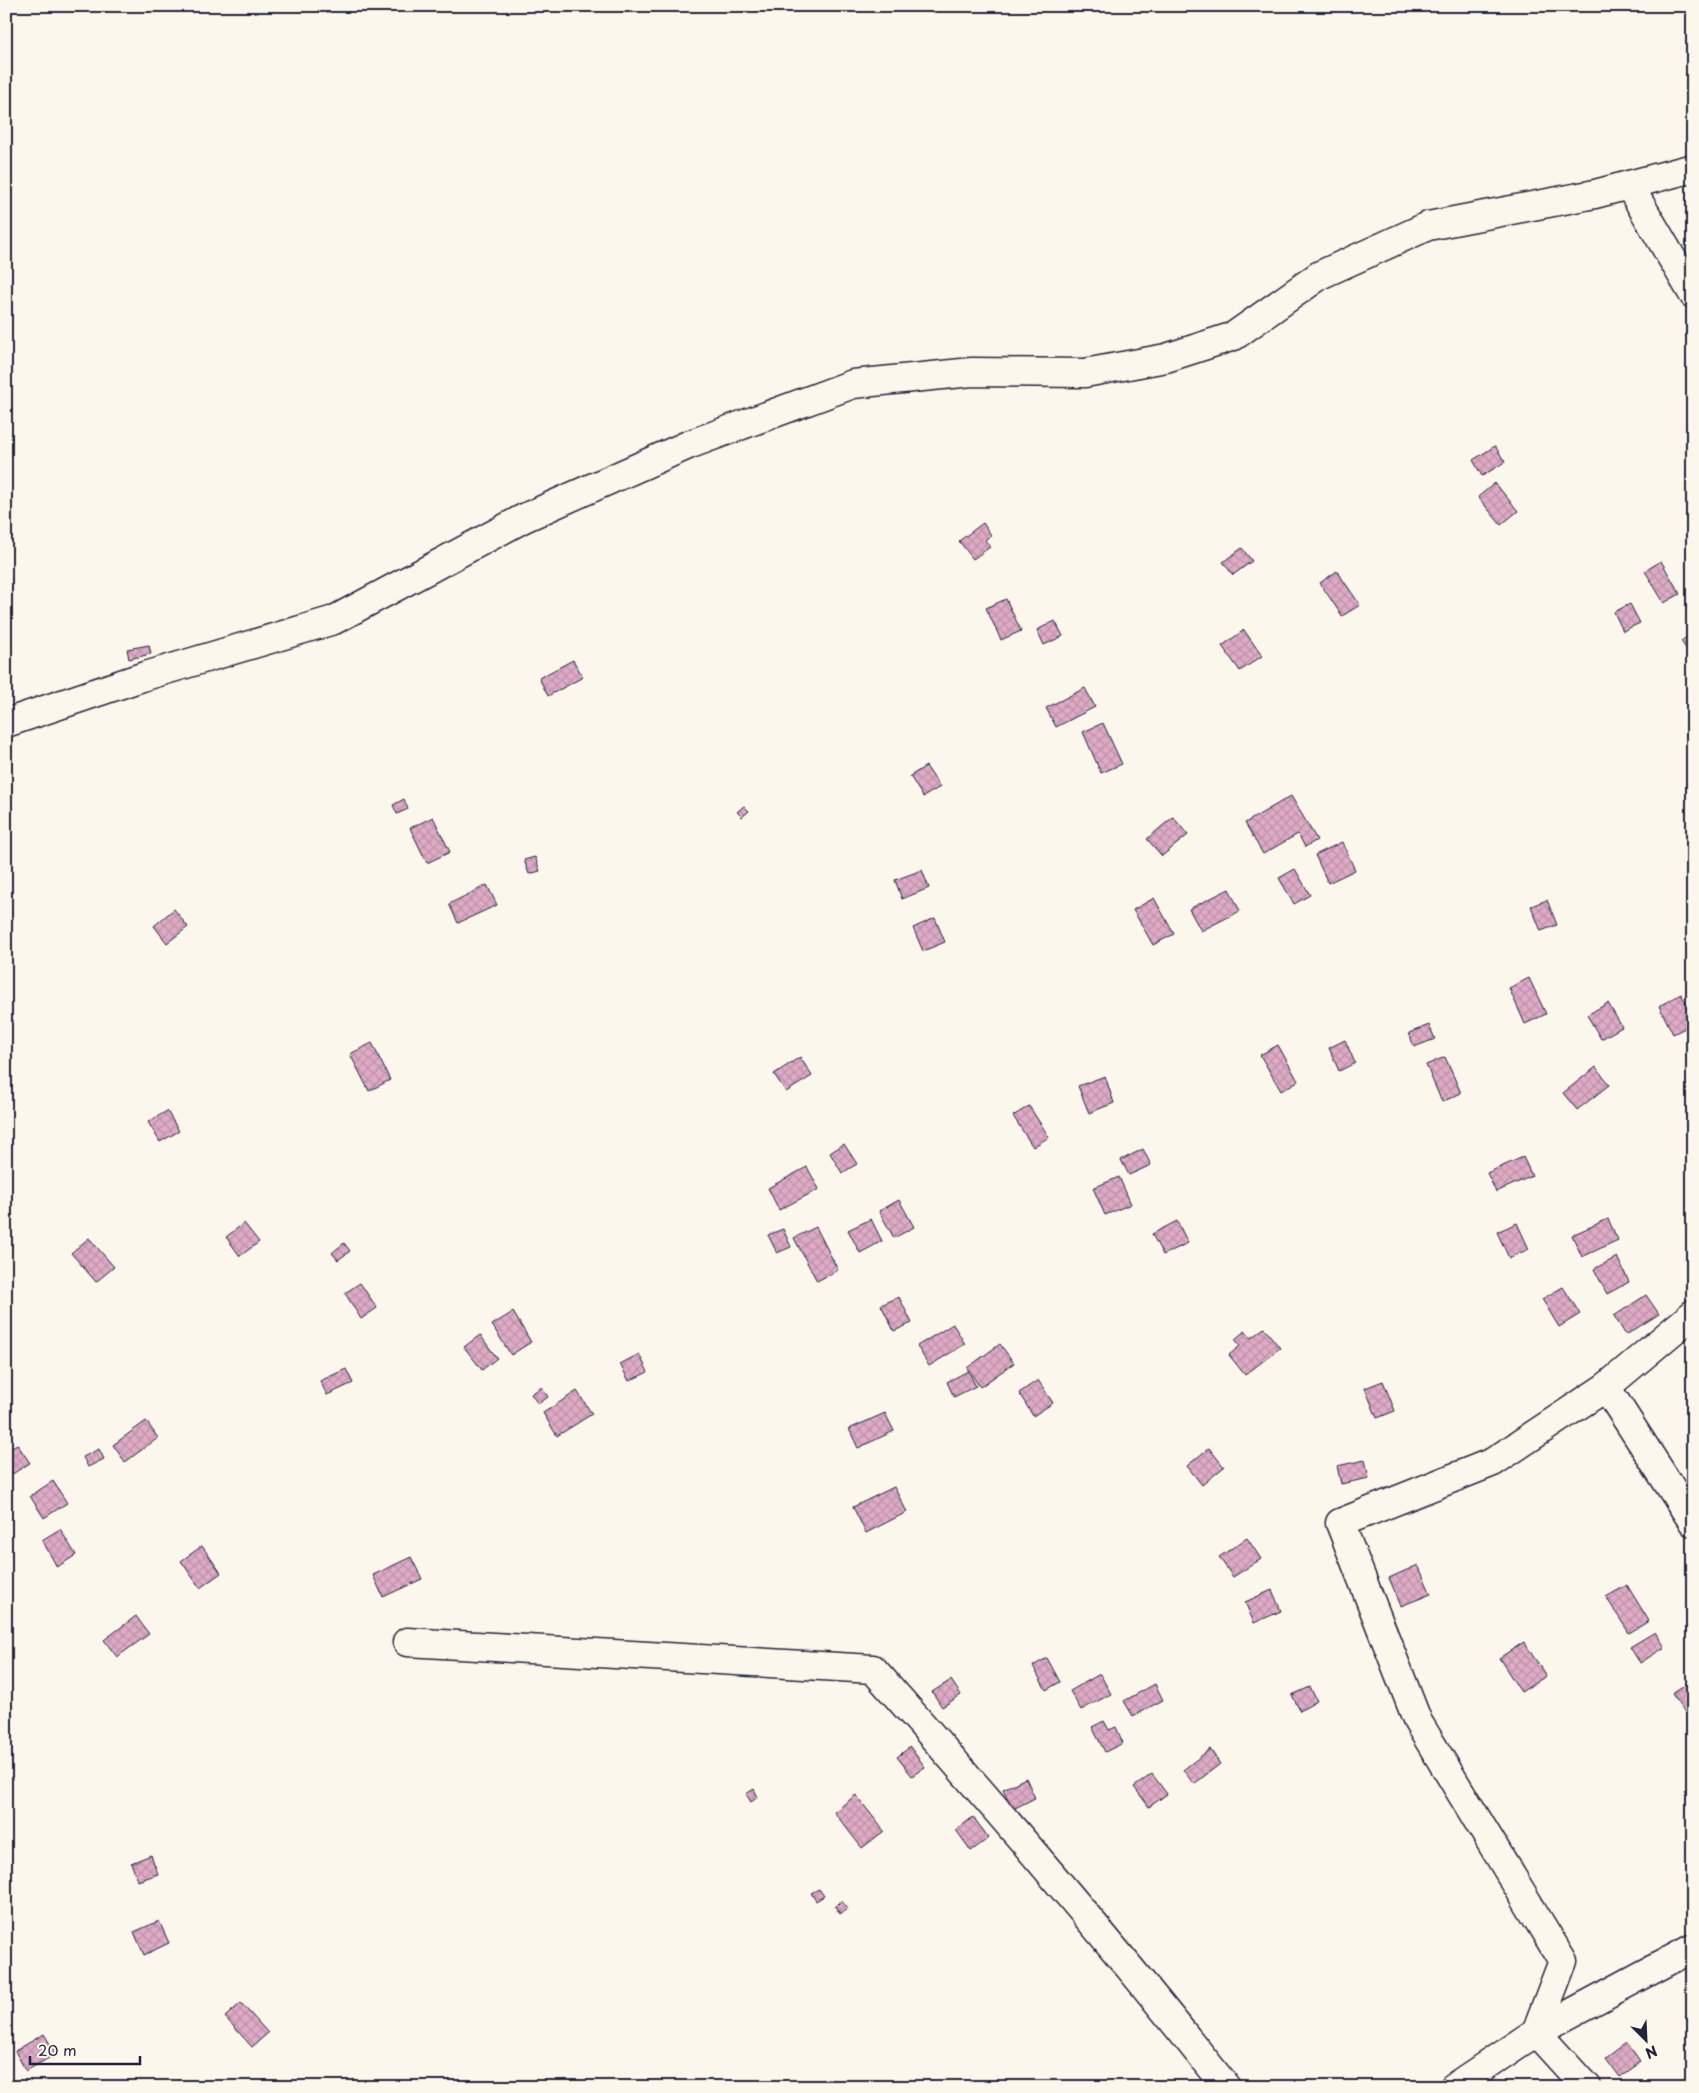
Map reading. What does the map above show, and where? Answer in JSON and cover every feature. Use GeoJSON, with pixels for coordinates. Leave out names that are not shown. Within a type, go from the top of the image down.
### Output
{"type":"FeatureCollection","features":[{"type":"Feature","properties":{"kind":"street"},"geometry":{"type":"LineString","coordinates":[[6,722],[142,677],[334,620],[524,518],[688,445],[853,384],[972,372],[1085,373],[1166,358],[1234,336],[1320,275],[1428,226],[1595,194],[1693,168]]}},
{"type":"Feature","properties":{"kind":"street"},"geometry":{"type":"LineString","coordinates":[[1629,185],[1693,294]]}},
{"type":"Feature","properties":{"kind":"street"},"geometry":{"type":"LineString","coordinates":[[1536,2032],[1563,1961],[1418,1722],[1340,1523],[1493,1462],[1606,1388],[1693,1314]]}},
{"type":"Feature","properties":{"kind":"street"},"geometry":{"type":"LineString","coordinates":[[1606,1388],[1693,1522]]}},
{"type":"Feature","properties":{"kind":"street"},"geometry":{"type":"LineString","coordinates":[[407,1642],[873,1669],[1107,1941],[1226,2087]]}},
{"type":"Feature","properties":{"kind":"street"},"geometry":{"type":"LineString","coordinates":[[1454,2087],[1536,2032],[1693,1948]]}},
{"type":"Feature","properties":{"kind":"street"},"geometry":{"type":"LineString","coordinates":[[1536,2032],[1586,2087]]}},
{"type":"Feature","properties":{"kind":"building"},"geometry":{"type":"Polygon","coordinates":[[[1495,446],[1505,462],[1482,476],[1473,460],[1495,446]]]}},
{"type":"Feature","properties":{"kind":"building"},"geometry":{"type":"Polygon","coordinates":[[[1495,483],[1518,511],[1501,525],[1478,497],[1495,483]]]}},
{"type":"Feature","properties":{"kind":"building"},"geometry":{"type":"Polygon","coordinates":[[[983,523],[991,535],[985,540],[990,547],[973,559],[959,541],[983,523]]]}},
{"type":"Feature","properties":{"kind":"building"},"geometry":{"type":"Polygon","coordinates":[[[1242,548],[1252,561],[1233,575],[1223,562],[1242,548]]]}},
{"type":"Feature","properties":{"kind":"building"},"geometry":{"type":"Polygon","coordinates":[[[1661,561],[1680,594],[1664,603],[1645,571],[1661,561]]]}},
{"type":"Feature","properties":{"kind":"building"},"geometry":{"type":"Polygon","coordinates":[[[1337,571],[1360,605],[1342,616],[1320,583],[1337,571]]]}},
{"type":"Feature","properties":{"kind":"building"},"geometry":{"type":"Polygon","coordinates":[[[1006,599],[1021,631],[1001,640],[986,608],[1006,599]]]}},
{"type":"Feature","properties":{"kind":"building"},"geometry":{"type":"Polygon","coordinates":[[[1630,604],[1640,623],[1623,631],[1614,612],[1630,604]]]}},
{"type":"Feature","properties":{"kind":"building"},"geometry":{"type":"Polygon","coordinates":[[[1055,621],[1063,636],[1044,645],[1037,630],[1055,621]]]}},
{"type":"Feature","properties":{"kind":"building"},"geometry":{"type":"Polygon","coordinates":[[[1244,630],[1262,656],[1240,671],[1222,646],[1244,630]]]}},
{"type":"Feature","properties":{"kind":"building"},"geometry":{"type":"Polygon","coordinates":[[[1693,633],[1693,655],[1691,656],[1681,641],[1693,633]]]}},
{"type":"Feature","properties":{"kind":"building"},"geometry":{"type":"Polygon","coordinates":[[[149,645],[151,654],[129,659],[127,649],[149,645]]]}},
{"type":"Feature","properties":{"kind":"building"},"geometry":{"type":"Polygon","coordinates":[[[573,660],[583,677],[548,696],[539,678],[573,660]]]}},
{"type":"Feature","properties":{"kind":"building"},"geometry":{"type":"Polygon","coordinates":[[[1085,688],[1095,707],[1056,727],[1046,708],[1085,688]]]}},
{"type":"Feature","properties":{"kind":"building"},"geometry":{"type":"Polygon","coordinates":[[[1103,723],[1122,764],[1101,773],[1083,732],[1103,723]]]}},
{"type":"Feature","properties":{"kind":"building"},"geometry":{"type":"Polygon","coordinates":[[[926,766],[940,787],[923,797],[910,776],[926,766]]]}},
{"type":"Feature","properties":{"kind":"building"},"geometry":{"type":"Polygon","coordinates":[[[1291,796],[1317,840],[1305,847],[1298,834],[1263,854],[1245,823],[1291,796]]]}},
{"type":"Feature","properties":{"kind":"building"},"geometry":{"type":"Polygon","coordinates":[[[404,799],[408,809],[397,814],[393,805],[404,799]]]}},
{"type":"Feature","properties":{"kind":"building"},"geometry":{"type":"Polygon","coordinates":[[[744,806],[749,811],[742,817],[737,812],[744,806]]]}},
{"type":"Feature","properties":{"kind":"building"},"geometry":{"type":"Polygon","coordinates":[[[433,817],[450,852],[427,863],[410,828],[433,817]]]}},
{"type":"Feature","properties":{"kind":"building"},"geometry":{"type":"Polygon","coordinates":[[[1173,817],[1188,835],[1162,856],[1147,839],[1173,817]]]}},
{"type":"Feature","properties":{"kind":"building"},"geometry":{"type":"Polygon","coordinates":[[[1342,842],[1355,870],[1328,883],[1315,855],[1342,842]]]}},
{"type":"Feature","properties":{"kind":"building"},"geometry":{"type":"Polygon","coordinates":[[[535,857],[540,871],[529,874],[524,860],[535,857]]]}},
{"type":"Feature","properties":{"kind":"building"},"geometry":{"type":"Polygon","coordinates":[[[1295,869],[1310,895],[1294,904],[1279,878],[1295,869]]]}},
{"type":"Feature","properties":{"kind":"building"},"geometry":{"type":"Polygon","coordinates":[[[922,870],[929,888],[902,899],[895,880],[922,870]]]}},
{"type":"Feature","properties":{"kind":"building"},"geometry":{"type":"Polygon","coordinates":[[[487,885],[497,905],[458,923],[449,904],[487,885]]]}},
{"type":"Feature","properties":{"kind":"building"},"geometry":{"type":"Polygon","coordinates":[[[1229,889],[1240,911],[1201,931],[1189,909],[1229,889]]]}},
{"type":"Feature","properties":{"kind":"building"},"geometry":{"type":"Polygon","coordinates":[[[1154,898],[1174,934],[1153,945],[1133,910],[1154,898]]]}},
{"type":"Feature","properties":{"kind":"building"},"geometry":{"type":"Polygon","coordinates":[[[1547,900],[1557,925],[1541,931],[1531,906],[1547,900]]]}},
{"type":"Feature","properties":{"kind":"building"},"geometry":{"type":"Polygon","coordinates":[[[174,909],[188,927],[167,943],[154,926],[174,909]]]}},
{"type":"Feature","properties":{"kind":"building"},"geometry":{"type":"Polygon","coordinates":[[[935,918],[945,942],[923,951],[913,928],[935,918]]]}},
{"type":"Feature","properties":{"kind":"building"},"geometry":{"type":"Polygon","coordinates":[[[1529,978],[1546,1014],[1525,1024],[1509,988],[1529,978]]]}},
{"type":"Feature","properties":{"kind":"building"},"geometry":{"type":"Polygon","coordinates":[[[1681,994],[1693,1015],[1693,1024],[1673,1034],[1659,1006],[1681,994]]]}},
{"type":"Feature","properties":{"kind":"building"},"geometry":{"type":"Polygon","coordinates":[[[1608,1003],[1622,1027],[1601,1039],[1587,1015],[1608,1003]]]}},
{"type":"Feature","properties":{"kind":"building"},"geometry":{"type":"Polygon","coordinates":[[[1429,1025],[1435,1039],[1414,1047],[1409,1033],[1429,1025]]]}},
{"type":"Feature","properties":{"kind":"building"},"geometry":{"type":"Polygon","coordinates":[[[1345,1040],[1355,1063],[1339,1071],[1329,1048],[1345,1040]]]}},
{"type":"Feature","properties":{"kind":"building"},"geometry":{"type":"Polygon","coordinates":[[[372,1043],[390,1080],[369,1091],[350,1054],[372,1043]]]}},
{"type":"Feature","properties":{"kind":"building"},"geometry":{"type":"Polygon","coordinates":[[[1278,1045],[1298,1081],[1281,1091],[1260,1055],[1278,1045]]]}},
{"type":"Feature","properties":{"kind":"building"},"geometry":{"type":"Polygon","coordinates":[[[800,1057],[812,1076],[786,1092],[774,1074],[800,1057]]]}},
{"type":"Feature","properties":{"kind":"building"},"geometry":{"type":"Polygon","coordinates":[[[1445,1057],[1461,1093],[1442,1102],[1426,1065],[1445,1057]]]}},
{"type":"Feature","properties":{"kind":"building"},"geometry":{"type":"Polygon","coordinates":[[[1596,1067],[1609,1085],[1577,1110],[1563,1093],[1596,1067]]]}},
{"type":"Feature","properties":{"kind":"building"},"geometry":{"type":"Polygon","coordinates":[[[1105,1076],[1114,1103],[1089,1113],[1078,1086],[1105,1076]]]}},
{"type":"Feature","properties":{"kind":"building"},"geometry":{"type":"Polygon","coordinates":[[[1029,1106],[1049,1137],[1033,1147],[1013,1116],[1029,1106]]]}},
{"type":"Feature","properties":{"kind":"building"},"geometry":{"type":"Polygon","coordinates":[[[167,1111],[179,1131],[160,1142],[148,1122],[167,1111]]]}},
{"type":"Feature","properties":{"kind":"building"},"geometry":{"type":"Polygon","coordinates":[[[844,1144],[857,1164],[842,1173],[830,1153],[844,1144]]]}},
{"type":"Feature","properties":{"kind":"building"},"geometry":{"type":"Polygon","coordinates":[[[1143,1149],[1151,1165],[1129,1175],[1121,1160],[1143,1149]]]}},
{"type":"Feature","properties":{"kind":"building"},"geometry":{"type":"Polygon","coordinates":[[[1523,1157],[1532,1176],[1496,1192],[1487,1173],[1523,1157]]]}},
{"type":"Feature","properties":{"kind":"building"},"geometry":{"type":"Polygon","coordinates":[[[807,1167],[819,1189],[779,1210],[768,1188],[807,1167]]]}},
{"type":"Feature","properties":{"kind":"building"},"geometry":{"type":"Polygon","coordinates":[[[1119,1177],[1131,1204],[1105,1215],[1093,1188],[1119,1177]]]}},
{"type":"Feature","properties":{"kind":"building"},"geometry":{"type":"Polygon","coordinates":[[[899,1200],[914,1227],[894,1238],[879,1211],[899,1200]]]}},
{"type":"Feature","properties":{"kind":"building"},"geometry":{"type":"Polygon","coordinates":[[[871,1219],[882,1241],[860,1253],[848,1230],[871,1219]]]}},
{"type":"Feature","properties":{"kind":"building"},"geometry":{"type":"Polygon","coordinates":[[[1608,1219],[1618,1240],[1582,1257],[1572,1235],[1608,1219]]]}},
{"type":"Feature","properties":{"kind":"building"},"geometry":{"type":"Polygon","coordinates":[[[1177,1221],[1188,1243],[1163,1255],[1152,1234],[1177,1221]]]}},
{"type":"Feature","properties":{"kind":"building"},"geometry":{"type":"Polygon","coordinates":[[[244,1223],[259,1242],[240,1256],[226,1237],[244,1223]]]}},
{"type":"Feature","properties":{"kind":"building"},"geometry":{"type":"Polygon","coordinates":[[[1517,1223],[1529,1249],[1509,1258],[1497,1232],[1517,1223]]]}},
{"type":"Feature","properties":{"kind":"building"},"geometry":{"type":"Polygon","coordinates":[[[816,1227],[838,1270],[817,1281],[794,1238],[816,1227]]]}},
{"type":"Feature","properties":{"kind":"building"},"geometry":{"type":"Polygon","coordinates":[[[783,1229],[791,1247],[777,1253],[768,1235],[783,1229]]]}},
{"type":"Feature","properties":{"kind":"building"},"geometry":{"type":"Polygon","coordinates":[[[89,1238],[114,1267],[96,1282],[71,1253],[89,1238]]]}},
{"type":"Feature","properties":{"kind":"building"},"geometry":{"type":"Polygon","coordinates":[[[344,1243],[350,1251],[338,1260],[332,1253],[344,1243]]]}},
{"type":"Feature","properties":{"kind":"building"},"geometry":{"type":"Polygon","coordinates":[[[1617,1257],[1629,1282],[1607,1294],[1594,1269],[1617,1257]]]}},
{"type":"Feature","properties":{"kind":"building"},"geometry":{"type":"Polygon","coordinates":[[[360,1283],[377,1308],[361,1319],[345,1293],[360,1283]]]}},
{"type":"Feature","properties":{"kind":"building"},"geometry":{"type":"Polygon","coordinates":[[[1563,1287],[1580,1314],[1559,1327],[1542,1299],[1563,1287]]]}},
{"type":"Feature","properties":{"kind":"building"},"geometry":{"type":"Polygon","coordinates":[[[1646,1295],[1659,1314],[1626,1335],[1614,1316],[1646,1295]]]}},
{"type":"Feature","properties":{"kind":"building"},"geometry":{"type":"Polygon","coordinates":[[[899,1297],[912,1323],[894,1331],[881,1305],[899,1297]]]}},
{"type":"Feature","properties":{"kind":"building"},"geometry":{"type":"Polygon","coordinates":[[[513,1312],[531,1342],[511,1355],[492,1325],[513,1312]]]}},
{"type":"Feature","properties":{"kind":"building"},"geometry":{"type":"Polygon","coordinates":[[[953,1324],[965,1344],[929,1366],[917,1346],[953,1324]]]}},
{"type":"Feature","properties":{"kind":"building"},"geometry":{"type":"Polygon","coordinates":[[[1264,1328],[1280,1348],[1245,1375],[1229,1355],[1240,1346],[1235,1339],[1245,1331],[1251,1338],[1264,1328]]]}},
{"type":"Feature","properties":{"kind":"building"},"geometry":{"type":"Polygon","coordinates":[[[480,1335],[497,1358],[482,1370],[464,1347],[480,1335]]]}},
{"type":"Feature","properties":{"kind":"building"},"geometry":{"type":"Polygon","coordinates":[[[1000,1344],[1014,1363],[980,1387],[967,1368],[1000,1344]]]}},
{"type":"Feature","properties":{"kind":"building"},"geometry":{"type":"Polygon","coordinates":[[[639,1354],[648,1372],[629,1381],[620,1364],[639,1354]]]}},
{"type":"Feature","properties":{"kind":"building"},"geometry":{"type":"Polygon","coordinates":[[[346,1369],[353,1383],[327,1395],[320,1381],[346,1369]]]}},
{"type":"Feature","properties":{"kind":"building"},"geometry":{"type":"Polygon","coordinates":[[[968,1371],[976,1386],[954,1397],[947,1382],[968,1371]]]}},
{"type":"Feature","properties":{"kind":"building"},"geometry":{"type":"Polygon","coordinates":[[[1038,1380],[1053,1403],[1033,1416],[1019,1393],[1038,1380]]]}},
{"type":"Feature","properties":{"kind":"building"},"geometry":{"type":"Polygon","coordinates":[[[1383,1381],[1395,1411],[1377,1418],[1365,1388],[1383,1381]]]}},
{"type":"Feature","properties":{"kind":"building"},"geometry":{"type":"Polygon","coordinates":[[[542,1387],[548,1397],[538,1404],[531,1394],[542,1387]]]}},
{"type":"Feature","properties":{"kind":"building"},"geometry":{"type":"Polygon","coordinates":[[[577,1391],[592,1414],[557,1436],[543,1413],[577,1391]]]}},
{"type":"Feature","properties":{"kind":"building"},"geometry":{"type":"Polygon","coordinates":[[[885,1413],[894,1431],[858,1448],[849,1429],[885,1413]]]}},
{"type":"Feature","properties":{"kind":"building"},"geometry":{"type":"Polygon","coordinates":[[[146,1421],[158,1438],[125,1462],[113,1445],[146,1421]]]}},
{"type":"Feature","properties":{"kind":"building"},"geometry":{"type":"Polygon","coordinates":[[[17,1444],[30,1463],[6,1478],[6,1451],[17,1444]]]}},
{"type":"Feature","properties":{"kind":"building"},"geometry":{"type":"Polygon","coordinates":[[[1209,1448],[1224,1467],[1202,1485],[1187,1466],[1209,1448]]]}},
{"type":"Feature","properties":{"kind":"building"},"geometry":{"type":"Polygon","coordinates":[[[99,1449],[104,1459],[88,1467],[83,1457],[99,1449]]]}},
{"type":"Feature","properties":{"kind":"building"},"geometry":{"type":"Polygon","coordinates":[[[1365,1460],[1369,1478],[1341,1484],[1337,1466],[1365,1460]]]}},
{"type":"Feature","properties":{"kind":"building"},"geometry":{"type":"Polygon","coordinates":[[[53,1481],[67,1503],[44,1518],[30,1496],[53,1481]]]}},
{"type":"Feature","properties":{"kind":"building"},"geometry":{"type":"Polygon","coordinates":[[[894,1487],[907,1512],[866,1533],[853,1507],[894,1487]]]}},
{"type":"Feature","properties":{"kind":"building"},"geometry":{"type":"Polygon","coordinates":[[[60,1529],[76,1555],[57,1567],[42,1540],[60,1529]]]}},
{"type":"Feature","properties":{"kind":"building"},"geometry":{"type":"Polygon","coordinates":[[[1247,1538],[1261,1559],[1233,1577],[1219,1557],[1247,1538]]]}},
{"type":"Feature","properties":{"kind":"building"},"geometry":{"type":"Polygon","coordinates":[[[202,1546],[221,1573],[200,1588],[181,1561],[202,1546]]]}},
{"type":"Feature","properties":{"kind":"building"},"geometry":{"type":"Polygon","coordinates":[[[411,1557],[422,1579],[383,1597],[373,1575],[411,1557]]]}},
{"type":"Feature","properties":{"kind":"building"},"geometry":{"type":"Polygon","coordinates":[[[1418,1565],[1431,1594],[1401,1606],[1389,1578],[1418,1565]]]}},
{"type":"Feature","properties":{"kind":"building"},"geometry":{"type":"Polygon","coordinates":[[[1627,1585],[1649,1621],[1629,1633],[1606,1597],[1627,1585]]]}},
{"type":"Feature","properties":{"kind":"building"},"geometry":{"type":"Polygon","coordinates":[[[1272,1590],[1281,1611],[1254,1623],[1245,1602],[1272,1590]]]}},
{"type":"Feature","properties":{"kind":"building"},"geometry":{"type":"Polygon","coordinates":[[[136,1616],[149,1634],[117,1657],[104,1640],[136,1616]]]}},
{"type":"Feature","properties":{"kind":"building"},"geometry":{"type":"Polygon","coordinates":[[[1655,1632],[1665,1647],[1640,1663],[1630,1647],[1655,1632]]]}},
{"type":"Feature","properties":{"kind":"building"},"geometry":{"type":"Polygon","coordinates":[[[1524,1642],[1546,1676],[1521,1692],[1499,1658],[1524,1642]]]}},
{"type":"Feature","properties":{"kind":"building"},"geometry":{"type":"Polygon","coordinates":[[[1047,1658],[1060,1682],[1046,1690],[1033,1666],[1047,1658]]]}},
{"type":"Feature","properties":{"kind":"building"},"geometry":{"type":"Polygon","coordinates":[[[1100,1674],[1111,1694],[1081,1710],[1070,1691],[1100,1674]]]}},
{"type":"Feature","properties":{"kind":"building"},"geometry":{"type":"Polygon","coordinates":[[[951,1680],[961,1695],[942,1707],[932,1692],[951,1680]]]}},
{"type":"Feature","properties":{"kind":"building"},"geometry":{"type":"Polygon","coordinates":[[[1693,1681],[1693,1724],[1672,1694],[1693,1681]]]}},
{"type":"Feature","properties":{"kind":"building"},"geometry":{"type":"Polygon","coordinates":[[[1155,1684],[1163,1700],[1133,1716],[1124,1701],[1155,1684]]]}},
{"type":"Feature","properties":{"kind":"building"},"geometry":{"type":"Polygon","coordinates":[[[1310,1687],[1317,1701],[1300,1711],[1292,1695],[1310,1687]]]}},
{"type":"Feature","properties":{"kind":"building"},"geometry":{"type":"Polygon","coordinates":[[[1104,1721],[1109,1730],[1116,1727],[1123,1743],[1105,1752],[1092,1727],[1104,1721]]]}},
{"type":"Feature","properties":{"kind":"building"},"geometry":{"type":"Polygon","coordinates":[[[910,1747],[925,1767],[912,1776],[897,1757],[910,1747]]]}},
{"type":"Feature","properties":{"kind":"building"},"geometry":{"type":"Polygon","coordinates":[[[1210,1749],[1220,1764],[1194,1784],[1183,1770],[1210,1749]]]}},
{"type":"Feature","properties":{"kind":"building"},"geometry":{"type":"Polygon","coordinates":[[[1152,1774],[1167,1794],[1149,1807],[1134,1787],[1152,1774]]]}},
{"type":"Feature","properties":{"kind":"building"},"geometry":{"type":"Polygon","coordinates":[[[1026,1778],[1035,1798],[1013,1809],[1003,1789],[1026,1778]]]}},
{"type":"Feature","properties":{"kind":"building"},"geometry":{"type":"Polygon","coordinates":[[[754,1789],[758,1797],[751,1802],[746,1794],[754,1789]]]}},
{"type":"Feature","properties":{"kind":"building"},"geometry":{"type":"Polygon","coordinates":[[[856,1795],[884,1831],[862,1848],[834,1812],[856,1795]]]}},
{"type":"Feature","properties":{"kind":"building"},"geometry":{"type":"Polygon","coordinates":[[[973,1817],[989,1838],[971,1851],[956,1830],[973,1817]]]}},
{"type":"Feature","properties":{"kind":"building"},"geometry":{"type":"Polygon","coordinates":[[[151,1855],[158,1874],[138,1881],[131,1863],[151,1855]]]}},
{"type":"Feature","properties":{"kind":"building"},"geometry":{"type":"Polygon","coordinates":[[[819,1889],[824,1896],[816,1901],[811,1893],[819,1889]]]}},
{"type":"Feature","properties":{"kind":"building"},"geometry":{"type":"Polygon","coordinates":[[[842,1901],[847,1909],[840,1914],[835,1906],[842,1901]]]}},
{"type":"Feature","properties":{"kind":"building"},"geometry":{"type":"Polygon","coordinates":[[[159,1921],[169,1943],[144,1955],[134,1932],[159,1921]]]}},
{"type":"Feature","properties":{"kind":"building"},"geometry":{"type":"Polygon","coordinates":[[[241,2003],[268,2033],[252,2047],[225,2017],[241,2003]]]}},
{"type":"Feature","properties":{"kind":"building"},"geometry":{"type":"Polygon","coordinates":[[[44,2034],[56,2054],[26,2071],[15,2051],[44,2034]]]}},
{"type":"Feature","properties":{"kind":"building"},"geometry":{"type":"Polygon","coordinates":[[[1626,2042],[1640,2062],[1619,2077],[1605,2058],[1626,2042]]]}}]}
